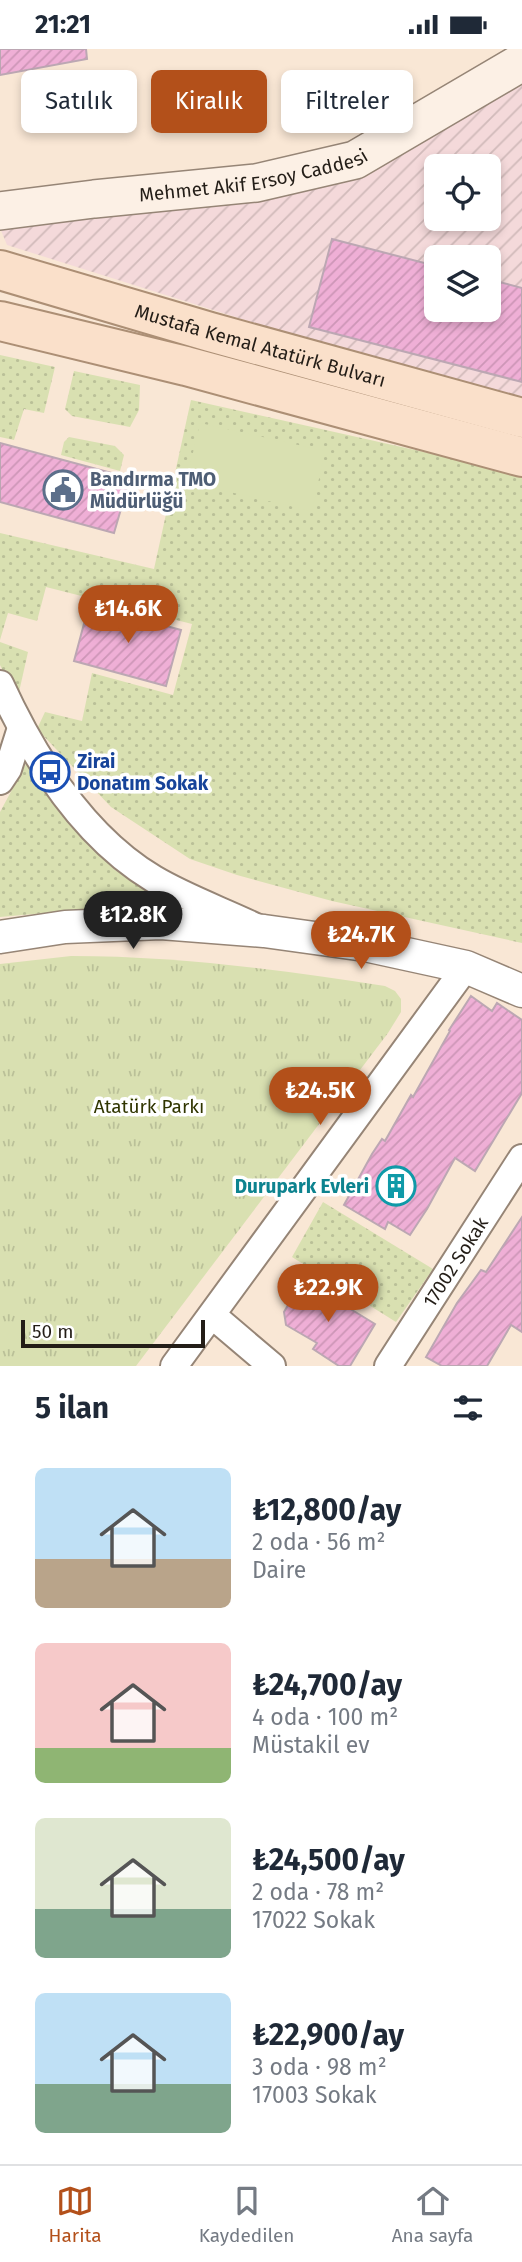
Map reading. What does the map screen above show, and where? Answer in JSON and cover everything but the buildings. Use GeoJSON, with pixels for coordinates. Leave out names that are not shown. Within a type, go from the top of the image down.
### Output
{"type":"FeatureCollection","features":[{"type":"Feature","properties":{"kind":"main road","name":"Mehmet Akif Ersoy Caddesi"},"geometry":{"type":"LineString","coordinates":[[0,211],[256,183],[355,160],[522,62]]}},
{"type":"Feature","properties":{"kind":"main road","name":"Mustafa Kemal Atatürk Bulvarı"},"geometry":{"type":"LineString","coordinates":[[0,270],[210,332],[522,418]]}},
{"type":"Feature","properties":{"kind":"main road","name":"Mustafa Kemal Atatürk Bulvarı"},"geometry":{"type":"LineString","coordinates":[[0,321],[186,366],[522,457]]}},
{"type":"Feature","properties":{"kind":"street"},"geometry":{"type":"LineString","coordinates":[[0,684],[21,728],[73,807],[110,845],[154,879],[264,931]]}},
{"type":"Feature","properties":{"kind":"street"},"geometry":{"type":"LineString","coordinates":[[0,781],[8,769],[21,728]]}},
{"type":"Feature","properties":{"kind":"street"},"geometry":{"type":"LineString","coordinates":[[0,937],[65,927],[161,923],[264,931],[365,945],[466,967],[522,991]]}},
{"type":"Feature","properties":{"kind":"street"},"geometry":{"type":"LineString","coordinates":[[174,1366],[466,967]]}},
{"type":"Feature","properties":{"kind":"street","name":"17002 Sokak"},"geometry":{"type":"LineString","coordinates":[[388,1366],[522,1158]]}},
{"type":"Feature","properties":{"kind":"street"},"geometry":{"type":"LineString","coordinates":[[212,1315],[272,1366]]}},
{"type":"Feature","properties":{"kind":"shaded area"},"geometry":{"type":"Polygon","coordinates":[[[522,83],[522,397],[261,325],[7,245],[0,228],[362,171],[522,83]]]}},
{"type":"Feature","properties":{"kind":"green space"},"geometry":{"type":"Polygon","coordinates":[[[0,355],[55,367],[44,413],[24,409],[14,440],[0,437],[0,355]]]}},
{"type":"Feature","properties":{"kind":"green space"},"geometry":{"type":"Polygon","coordinates":[[[74,371],[140,385],[139,410],[130,427],[72,416],[65,409],[74,371]]]}},
{"type":"Feature","properties":{"kind":"green space"},"geometry":{"type":"Polygon","coordinates":[[[191,400],[522,474],[522,943],[332,901],[190,859],[111,807],[37,729],[45,712],[82,721],[92,673],[173,695],[192,624],[46,587],[37,621],[8,613],[0,640],[0,533],[154,569],[191,400]]]}},
{"type":"Feature","properties":{"kind":"green space"},"geometry":{"type":"Polygon","coordinates":[[[200,423],[325,451],[312,511],[186,482],[200,423]]]}},
{"type":"Feature","properties":{"kind":"green space"},"geometry":{"type":"Polygon","coordinates":[[[69,437],[115,446],[124,455],[120,471],[61,455],[64,442],[69,437]]]}},
{"type":"Feature","properties":{"kind":"green space"},"geometry":{"type":"Polygon","coordinates":[[[0,642],[28,652],[17,701],[0,665],[0,642]]]}},
{"type":"Feature","properties":{"kind":"green space"},"geometry":{"type":"Polygon","coordinates":[[[27,762],[68,823],[115,870],[192,917],[79,910],[0,917],[0,812],[27,762]]]}},
{"type":"Feature","properties":{"kind":"green space","name":"Atatürk Parkı"},"geometry":{"type":"Polygon","coordinates":[[[71,956],[150,958],[229,965],[385,986],[395,991],[401,999],[401,1012],[388,1033],[136,1366],[0,1366],[0,964],[71,956]]]}},
{"type":"Feature","properties":{"kind":"green space"},"geometry":{"type":"Polygon","coordinates":[[[323,1202],[433,1269],[396,1322],[292,1257],[323,1202]]]}},
{"type":"Feature","properties":{"kind":"place","name":"Bandırma TMO Müdürlüğü"},"geometry":{"type":"Point","coordinates":[63,490]}},
{"type":"Feature","properties":{"kind":"place","name":"Zirai Donatım Sokak"},"geometry":{"type":"Point","coordinates":[50,772]}},
{"type":"Feature","properties":{"kind":"place","name":"Durupark Evleri"},"geometry":{"type":"Point","coordinates":[396,1186]}}]}
